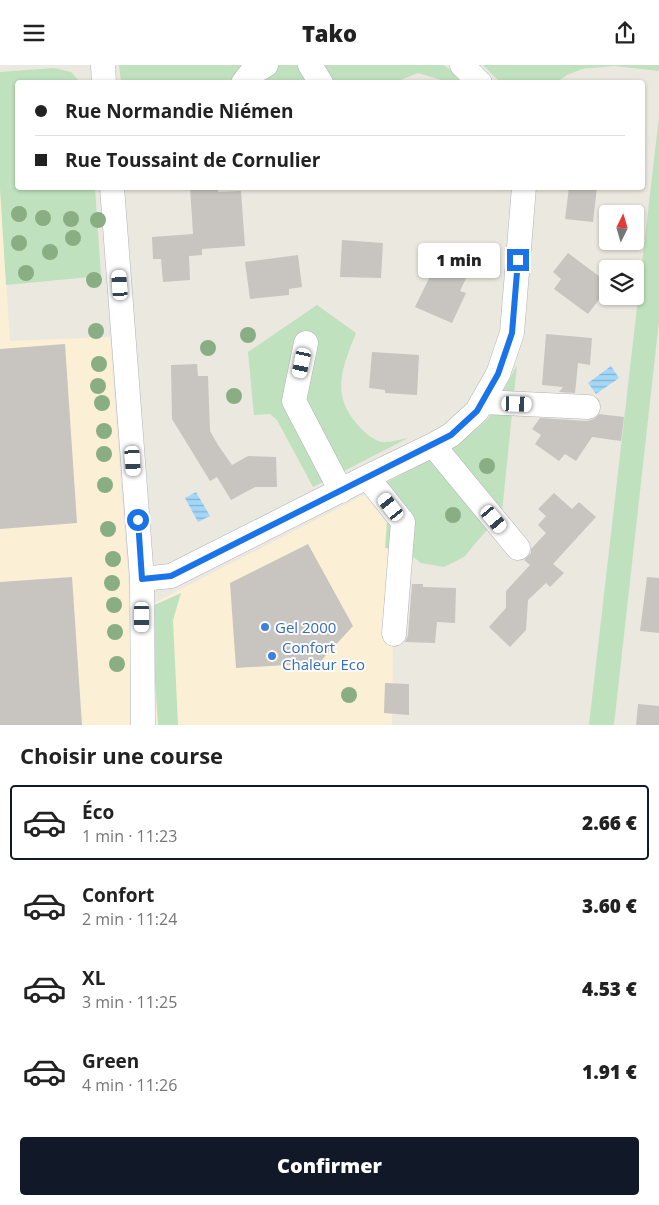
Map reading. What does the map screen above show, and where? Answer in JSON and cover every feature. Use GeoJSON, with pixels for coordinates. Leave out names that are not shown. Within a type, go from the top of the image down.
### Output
{"type":"FeatureCollection","features":[{"type":"Feature","properties":{"kind":"street"},"geometry":{"type":"LineString","coordinates":[[103,65],[104,80]]}},
{"type":"Feature","properties":{"kind":"street"},"geometry":{"type":"LineString","coordinates":[[246,80],[266,65]]}},
{"type":"Feature","properties":{"kind":"street"},"geometry":{"type":"LineString","coordinates":[[310,65],[319,80]]}},
{"type":"Feature","properties":{"kind":"street"},"geometry":{"type":"LineString","coordinates":[[462,65],[477,80]]}},
{"type":"Feature","properties":{"kind":"street"},"geometry":{"type":"LineString","coordinates":[[112,190],[142,579],[143,725]]}},
{"type":"Feature","properties":{"kind":"street"},"geometry":{"type":"LineString","coordinates":[[142,579],[171,576],[433,445],[451,435],[477,411],[498,374],[512,333],[524,190]]}},
{"type":"Feature","properties":{"kind":"street"},"geometry":{"type":"LineString","coordinates":[[306,343],[294,401],[341,491]]}},
{"type":"Feature","properties":{"kind":"street"},"geometry":{"type":"LineString","coordinates":[[482,402],[588,407]]}},
{"type":"Feature","properties":{"kind":"street"},"geometry":{"type":"LineString","coordinates":[[433,445],[518,548]]}},
{"type":"Feature","properties":{"kind":"street"},"geometry":{"type":"LineString","coordinates":[[367,477],[403,522],[394,634]]}},
{"type":"Feature","properties":{"kind":"shaded area"},"geometry":{"type":"Polygon","coordinates":[[[0,188],[10,341],[110,337],[131,615],[395,479],[392,725],[0,725],[0,188]]]}},
{"type":"Feature","properties":{"kind":"green space"},"geometry":{"type":"Polygon","coordinates":[[[119,65],[444,65],[463,80],[441,80],[418,73],[400,80],[121,80],[119,65]]]}},
{"type":"Feature","properties":{"kind":"green space"},"geometry":{"type":"Polygon","coordinates":[[[483,65],[659,65],[659,71],[614,66],[582,69],[560,80],[498,80],[483,65]]]}},
{"type":"Feature","properties":{"kind":"green space"},"geometry":{"type":"Polygon","coordinates":[[[54,68],[71,72],[78,80],[15,80],[15,190],[95,190],[101,276],[6,285],[0,188],[0,72],[54,68]]]}},
{"type":"Feature","properties":{"kind":"green space"},"geometry":{"type":"Polygon","coordinates":[[[659,116],[659,321],[614,725],[589,725],[637,305],[644,305],[644,260],[642,260],[659,116]]]}},
{"type":"Feature","properties":{"kind":"green space"},"geometry":{"type":"Polygon","coordinates":[[[317,305],[356,333],[343,368],[341,391],[349,413],[365,432],[378,441],[388,442],[408,438],[313,487],[277,420],[270,414],[254,415],[248,352],[317,305]]]}},
{"type":"Feature","properties":{"kind":"green space"},"geometry":{"type":"Polygon","coordinates":[[[517,365],[502,512],[464,557],[444,567],[421,563],[404,550],[385,548],[387,520],[366,493],[458,445],[488,419],[517,365]]]}},
{"type":"Feature","properties":{"kind":"green space"},"geometry":{"type":"Polygon","coordinates":[[[181,593],[173,620],[178,725],[158,725],[150,607],[181,593]]]}},
{"type":"Feature","properties":{"kind":"water"},"geometry":{"type":"Polygon","coordinates":[[[611,366],[619,378],[596,394],[588,383],[611,366]]]}},
{"type":"Feature","properties":{"kind":"water"},"geometry":{"type":"Polygon","coordinates":[[[196,492],[210,516],[198,522],[185,498],[196,492]]]}},
{"type":"Feature","properties":{"kind":"building"},"geometry":{"type":"Polygon","coordinates":[[[190,190],[241,191],[245,246],[202,249],[202,255],[189,256],[190,280],[163,282],[161,259],[153,259],[152,237],[193,234],[190,190]]]}},
{"type":"Feature","properties":{"kind":"building"},"geometry":{"type":"Polygon","coordinates":[[[569,190],[597,190],[593,222],[565,219],[569,190]]]}},
{"type":"Feature","properties":{"kind":"building"},"geometry":{"type":"Polygon","coordinates":[[[342,240],[383,243],[381,278],[340,277],[342,240]]]}},
{"type":"Feature","properties":{"kind":"building"},"geometry":{"type":"Polygon","coordinates":[[[568,253],[599,276],[599,300],[588,314],[554,289],[561,279],[553,272],[568,253]]]}},
{"type":"Feature","properties":{"kind":"building"},"geometry":{"type":"Polygon","coordinates":[[[298,255],[302,287],[289,289],[289,295],[250,299],[245,262],[298,255]]]}},
{"type":"Feature","properties":{"kind":"building"},"geometry":{"type":"Polygon","coordinates":[[[439,258],[469,272],[460,291],[466,293],[452,323],[415,307],[439,258]]]}},
{"type":"Feature","properties":{"kind":"building"},"geometry":{"type":"Polygon","coordinates":[[[546,334],[592,338],[590,365],[578,363],[575,393],[559,392],[563,387],[542,385],[546,334]]]}},
{"type":"Feature","properties":{"kind":"building"},"geometry":{"type":"Polygon","coordinates":[[[65,344],[77,523],[0,529],[0,349],[65,344]]]}},
{"type":"Feature","properties":{"kind":"building"},"geometry":{"type":"Polygon","coordinates":[[[372,352],[419,355],[417,395],[385,393],[385,390],[369,388],[372,352]]]}},
{"type":"Feature","properties":{"kind":"building"},"geometry":{"type":"Polygon","coordinates":[[[197,364],[198,376],[208,376],[210,431],[218,445],[232,465],[248,456],[276,457],[277,487],[255,487],[231,500],[217,477],[210,481],[172,419],[171,365],[197,364]]]}},
{"type":"Feature","properties":{"kind":"building"},"geometry":{"type":"Polygon","coordinates":[[[599,414],[624,417],[621,441],[592,437],[576,461],[565,454],[559,461],[535,444],[541,435],[532,429],[540,418],[587,421],[594,419],[599,414]]]}},
{"type":"Feature","properties":{"kind":"building"},"geometry":{"type":"Polygon","coordinates":[[[554,493],[572,509],[579,502],[596,517],[553,564],[564,573],[550,587],[546,583],[528,600],[526,630],[510,647],[489,627],[506,608],[506,591],[530,565],[524,560],[531,553],[531,549],[546,533],[538,525],[546,516],[538,509],[554,493]]]}},
{"type":"Feature","properties":{"kind":"building"},"geometry":{"type":"Polygon","coordinates":[[[308,544],[353,626],[319,663],[236,668],[230,583],[308,544]]]}},
{"type":"Feature","properties":{"kind":"building"},"geometry":{"type":"Polygon","coordinates":[[[72,577],[82,725],[0,725],[0,582],[72,577]]]}},
{"type":"Feature","properties":{"kind":"building"},"geometry":{"type":"Polygon","coordinates":[[[647,577],[659,578],[659,633],[640,631],[647,577]]]}},
{"type":"Feature","properties":{"kind":"building"},"geometry":{"type":"Polygon","coordinates":[[[412,584],[423,584],[423,587],[456,588],[455,623],[437,622],[435,643],[405,642],[408,635],[412,584]]]}},
{"type":"Feature","properties":{"kind":"building"},"geometry":{"type":"Polygon","coordinates":[[[385,683],[409,684],[409,715],[384,713],[385,683]]]}},
{"type":"Feature","properties":{"kind":"building"},"geometry":{"type":"Polygon","coordinates":[[[638,704],[659,706],[659,725],[636,725],[638,704]]]}},
{"type":"Feature","properties":{"kind":"place","name":"Gel 2000"},"geometry":{"type":"Point","coordinates":[265,627]}},
{"type":"Feature","properties":{"kind":"place","name":"Confort Chaleur Eco"},"geometry":{"type":"Point","coordinates":[272,656]}},
{"type":"Feature","properties":{"kind":"route"},"geometry":{"type":"LineString","coordinates":[[138,520],[142,579],[171,576],[451,435],[477,411],[498,374],[512,333],[518,260]]}}]}
